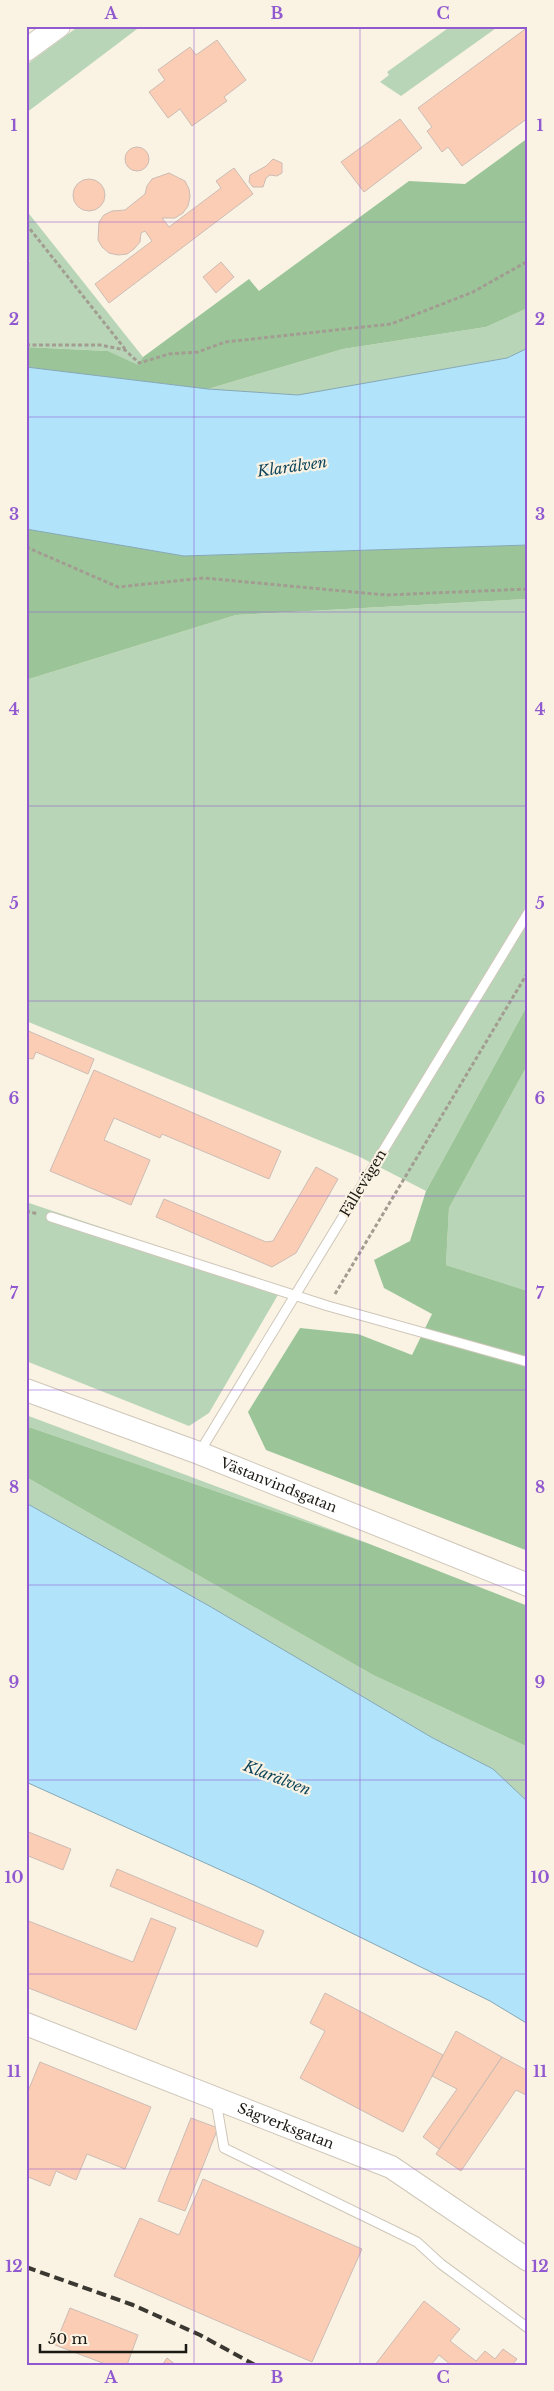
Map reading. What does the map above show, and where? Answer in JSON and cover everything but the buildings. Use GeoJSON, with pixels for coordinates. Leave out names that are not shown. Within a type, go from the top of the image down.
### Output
{"type":"FeatureCollection","features":[{"type":"Feature","properties":{"kind":"street"},"geometry":{"type":"LineString","coordinates":[[26,50],[59,26]]}},
{"type":"Feature","properties":{"kind":"street","name":"Västanvindsgatan"},"geometry":{"type":"LineString","coordinates":[[26,1390],[198,1453],[528,1585]]}},
{"type":"Feature","properties":{"kind":"street","name":"Sågverksgatan"},"geometry":{"type":"LineString","coordinates":[[26,2024],[391,2167],[528,2260]]}},
{"type":"Feature","properties":{"kind":"lane","name":"Fällevägen"},"geometry":{"type":"LineString","coordinates":[[198,1453],[528,913]]}},
{"type":"Feature","properties":{"kind":"lane"},"geometry":{"type":"LineString","coordinates":[[50,1217],[328,1306],[528,1362]]}},
{"type":"Feature","properties":{"kind":"lane"},"geometry":{"type":"LineString","coordinates":[[216,2098],[224,2148],[417,2242],[441,2264],[528,2328]]}},
{"type":"Feature","properties":{"kind":"path"},"geometry":{"type":"LineString","coordinates":[[26,224],[125,350],[139,363],[169,354],[198,352],[225,342],[391,324],[473,292],[528,261]]}},
{"type":"Feature","properties":{"kind":"path"},"geometry":{"type":"LineString","coordinates":[[26,345],[100,345],[125,350]]}},
{"type":"Feature","properties":{"kind":"path"},"geometry":{"type":"LineString","coordinates":[[26,547],[118,587],[204,578],[386,595],[528,590]]}},
{"type":"Feature","properties":{"kind":"path"},"geometry":{"type":"LineString","coordinates":[[328,1306],[528,972]]}},
{"type":"Feature","properties":{"kind":"green space"},"geometry":{"type":"Polygon","coordinates":[[[79,26],[141,26],[26,113],[26,65],[79,26]]]}},
{"type":"Feature","properties":{"kind":"green space"},"geometry":{"type":"Polygon","coordinates":[[[451,26],[499,26],[401,96],[380,82],[389,75],[387,72],[451,26]]]}},
{"type":"Feature","properties":{"kind":"green space"},"geometry":{"type":"Polygon","coordinates":[[[528,138],[528,308],[486,327],[343,349],[208,389],[26,367],[26,347],[108,351],[138,365],[143,357],[249,279],[259,291],[409,181],[465,184],[528,138]]]}},
{"type":"Feature","properties":{"kind":"green space"},"geometry":{"type":"Polygon","coordinates":[[[26,210],[143,357],[138,366],[108,351],[26,347],[26,263],[30,261],[26,257],[26,210]]]}},
{"type":"Feature","properties":{"kind":"green space"},"geometry":{"type":"Polygon","coordinates":[[[528,308],[528,348],[507,358],[298,395],[208,389],[343,349],[486,327],[528,308]]]}},
{"type":"Feature","properties":{"kind":"green space"},"geometry":{"type":"Polygon","coordinates":[[[26,529],[184,556],[528,545],[528,599],[236,615],[26,680],[26,529]]]}},
{"type":"Feature","properties":{"kind":"green space"},"geometry":{"type":"Polygon","coordinates":[[[528,599],[528,1004],[426,1191],[358,1156],[26,1021],[26,680],[236,615],[528,599]]]}},
{"type":"Feature","properties":{"kind":"green space"},"geometry":{"type":"Polygon","coordinates":[[[528,1004],[528,1064],[449,1208],[446,1265],[528,1291],[528,1551],[266,1450],[248,1412],[300,1328],[358,1334],[412,1355],[432,1314],[384,1288],[374,1260],[410,1241],[426,1191],[528,1004]]]}},
{"type":"Feature","properties":{"kind":"green space"},"geometry":{"type":"Polygon","coordinates":[[[528,1064],[528,1291],[446,1265],[449,1208],[528,1064]]]}},
{"type":"Feature","properties":{"kind":"green space"},"geometry":{"type":"Polygon","coordinates":[[[26,1202],[282,1288],[209,1413],[189,1426],[26,1361],[26,1202]]]}},
{"type":"Feature","properties":{"kind":"green space"},"geometry":{"type":"Polygon","coordinates":[[[26,1415],[367,1543],[26,1426],[26,1415]]]}},
{"type":"Feature","properties":{"kind":"green space"},"geometry":{"type":"Polygon","coordinates":[[[26,1426],[367,1543],[528,1606],[528,1747],[373,1675],[26,1477],[26,1426]]]}},
{"type":"Feature","properties":{"kind":"green space"},"geometry":{"type":"Polygon","coordinates":[[[26,1477],[373,1675],[528,1747],[528,1802],[493,1769],[431,1737],[211,1607],[26,1503],[26,1477]]]}},
{"type":"Feature","properties":{"kind":"water","name":"Klarälven"},"geometry":{"type":"Polygon","coordinates":[[[528,348],[528,545],[184,556],[26,529],[26,367],[208,389],[298,395],[507,358],[528,348]]]}},
{"type":"Feature","properties":{"kind":"water","name":"Klarälven"},"geometry":{"type":"Polygon","coordinates":[[[26,1503],[211,1607],[431,1737],[493,1769],[528,1802],[528,2024],[490,2001],[256,1886],[26,1782],[26,1503]]]}},
{"type":"Feature","properties":{"kind":"railway"},"geometry":{"type":"LineString","coordinates":[[26,2267],[133,2305],[200,2335],[255,2365]]}}]}
